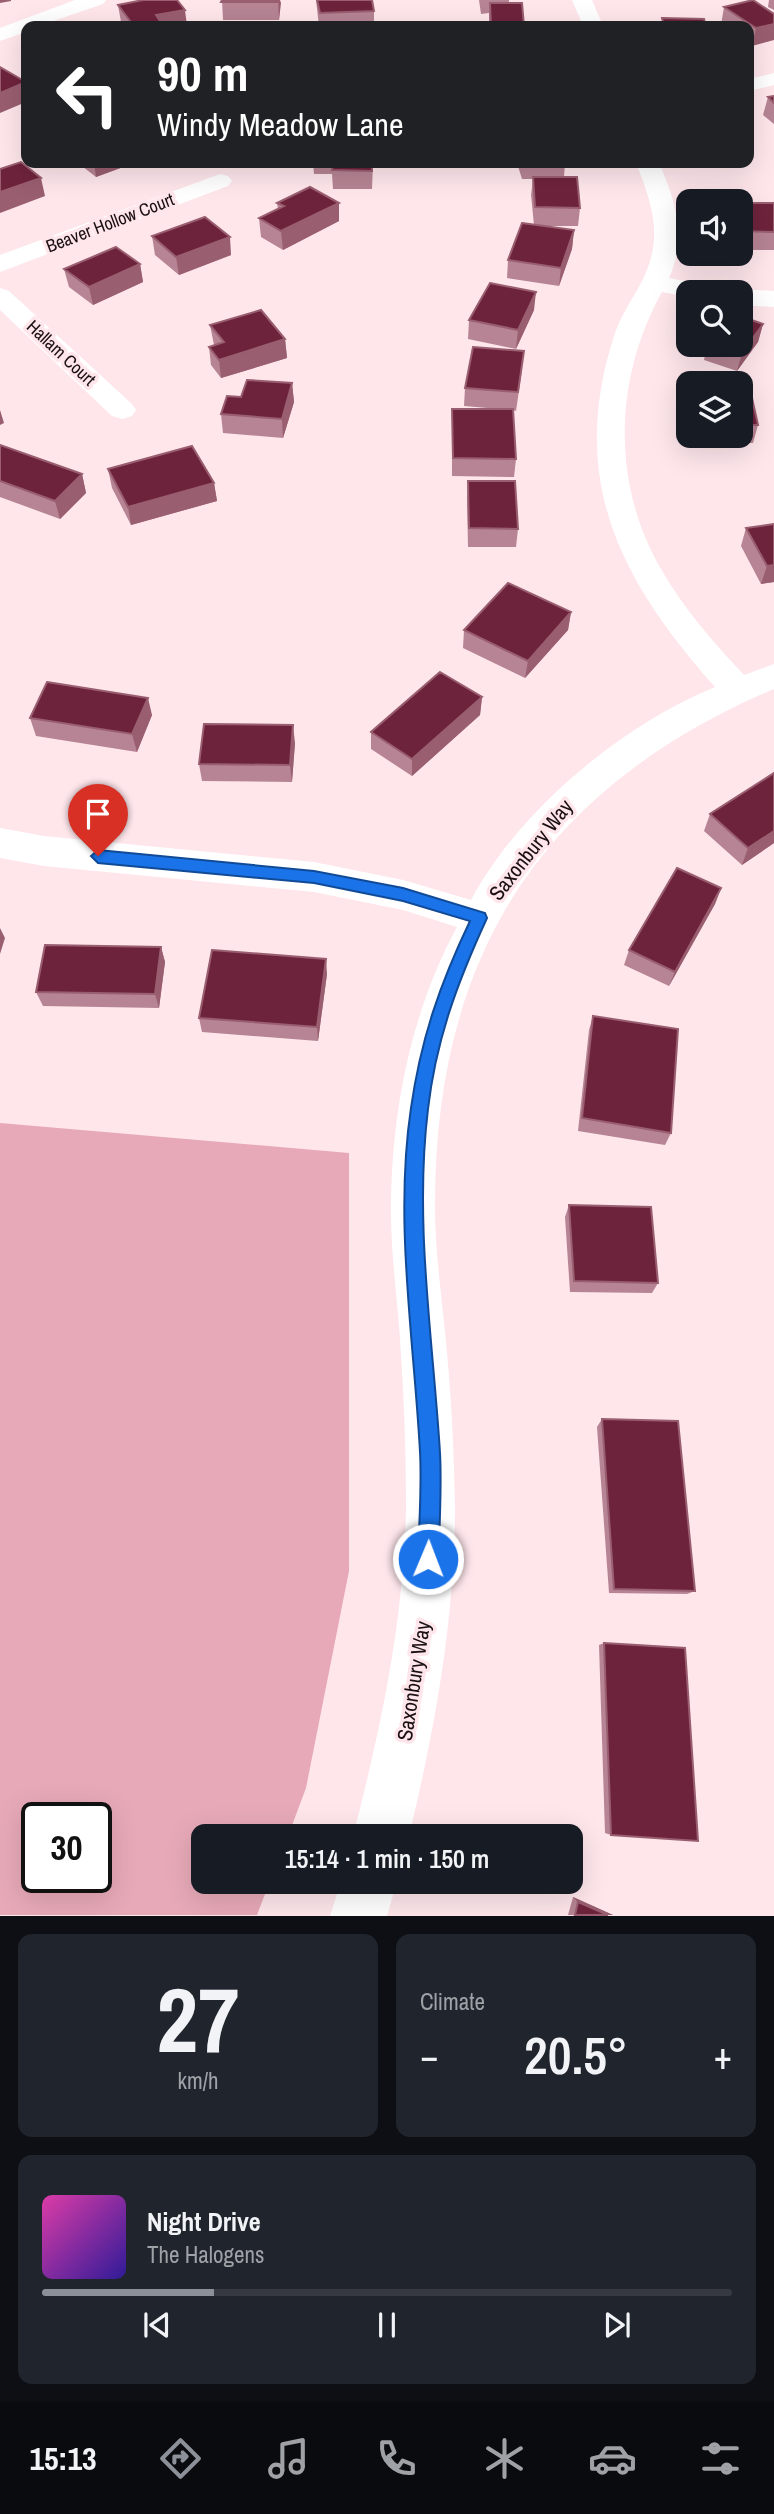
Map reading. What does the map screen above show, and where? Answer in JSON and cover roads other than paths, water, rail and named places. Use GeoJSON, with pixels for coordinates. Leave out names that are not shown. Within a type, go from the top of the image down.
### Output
{"type":"FeatureCollection","features":[{"type":"Feature","properties":{"kind":"street"},"geometry":{"type":"LineString","coordinates":[[34,21],[96,0]]}},
{"type":"Feature","properties":{"kind":"street"},"geometry":{"type":"LineString","coordinates":[[582,0],[591,21]]}},
{"type":"Feature","properties":{"kind":"street"},"geometry":{"type":"LineString","coordinates":[[0,35],[21,26]]}},
{"type":"Feature","properties":{"kind":"street"},"geometry":{"type":"LineString","coordinates":[[754,84],[774,79]]}},
{"type":"Feature","properties":{"kind":"street"},"geometry":{"type":"LineString","coordinates":[[650,168],[667,214],[666,255],[630,329],[613,380],[608,429],[612,482],[623,522],[645,571],[677,621],[755,683]]}},
{"type":"Feature","properties":{"kind":"street","name":"Beaver Hollow Court"},"geometry":{"type":"LineString","coordinates":[[0,264],[220,181]]}},
{"type":"Feature","properties":{"kind":"street"},"geometry":{"type":"LineString","coordinates":[[653,283],[676,287]]}},
{"type":"Feature","properties":{"kind":"street","name":"Hallam Court"},"geometry":{"type":"LineString","coordinates":[[0,296],[122,410]]}},
{"type":"Feature","properties":{"kind":"street"},"geometry":{"type":"LineString","coordinates":[[753,298],[774,299]]}},
{"type":"Feature","properties":{"kind":"street","name":"Saxonbury Way"},"geometry":{"type":"LineString","coordinates":[[384,1824],[402,1752],[420,1652],[428,1584],[430,1456],[413,1205],[419,1108],[437,1020],[450,979],[479,918],[505,876],[550,819],[584,786],[639,742],[700,706],[755,683]]}},
{"type":"Feature","properties":{"kind":"street"},"geometry":{"type":"LineString","coordinates":[[0,842],[44,852],[314,877],[403,895],[479,918]]}},
{"type":"Feature","properties":{"kind":"street"},"geometry":{"type":"LineString","coordinates":[[358,1916],[365,1894]]}}]}
